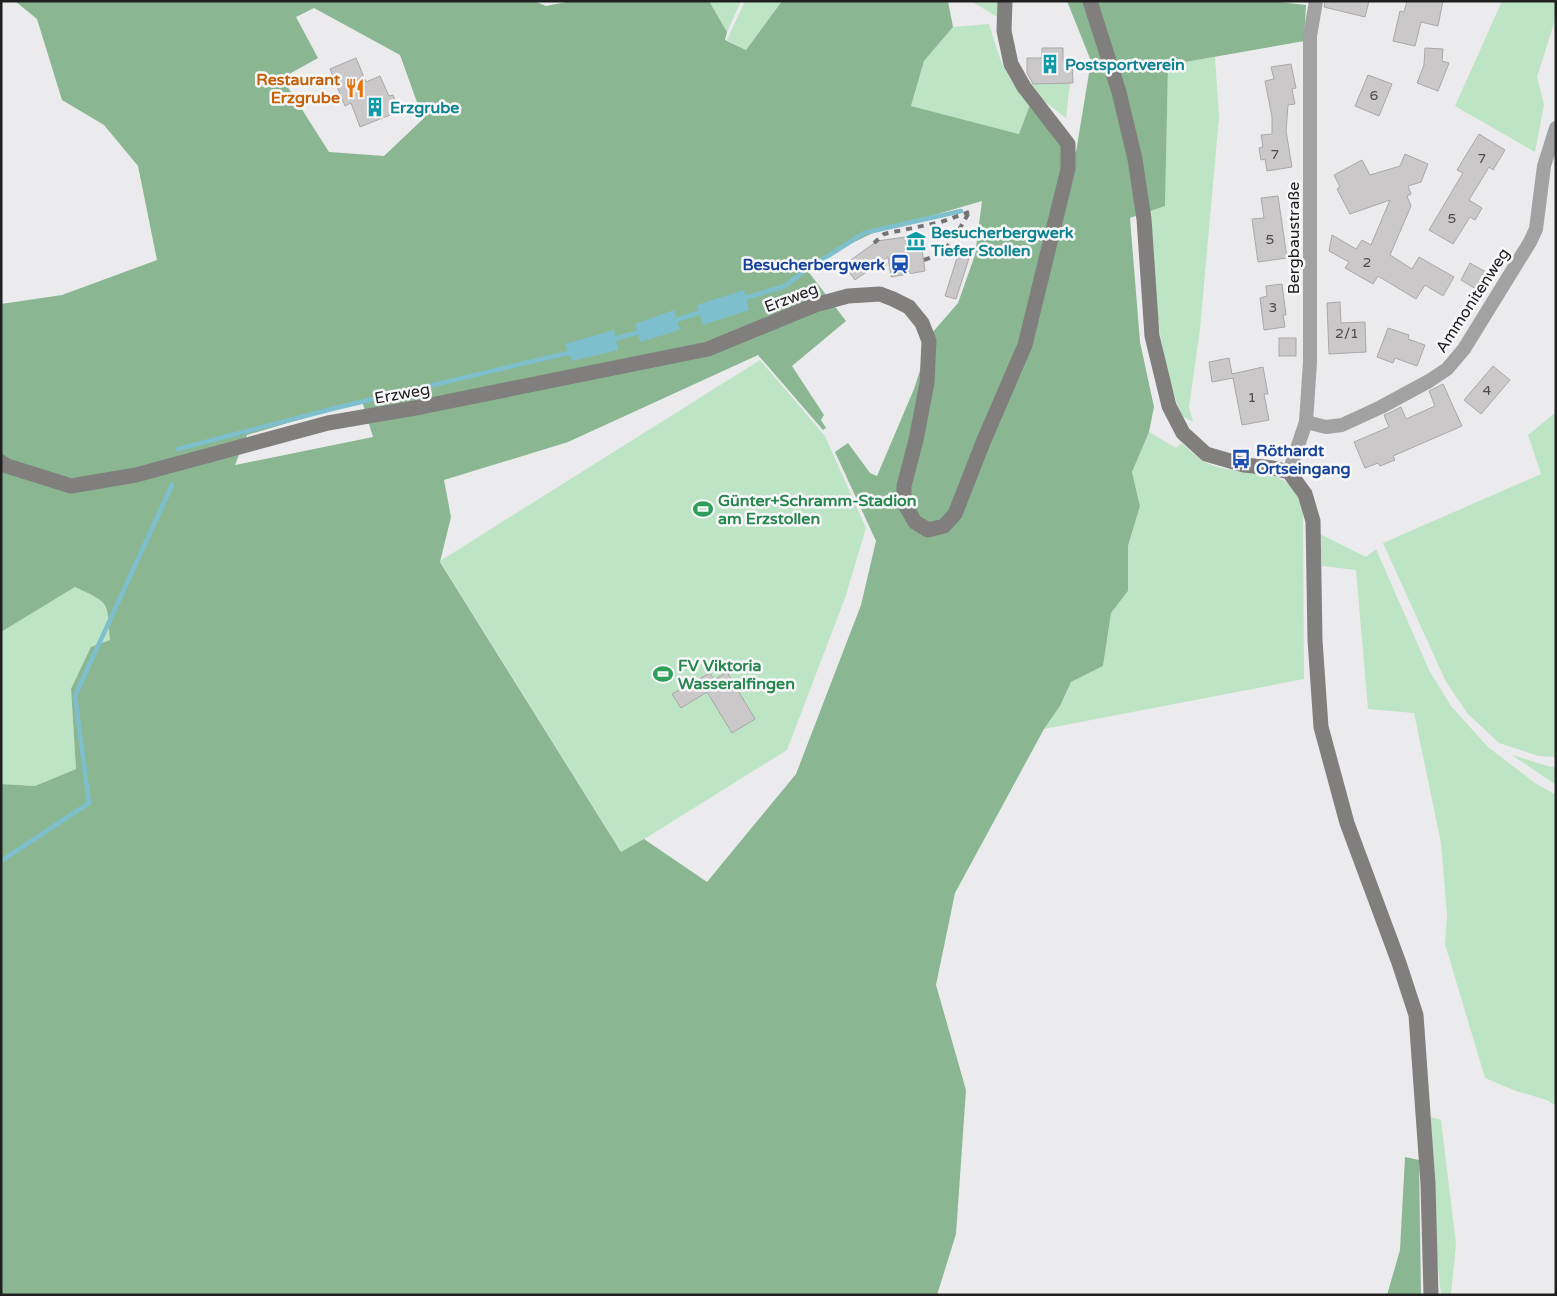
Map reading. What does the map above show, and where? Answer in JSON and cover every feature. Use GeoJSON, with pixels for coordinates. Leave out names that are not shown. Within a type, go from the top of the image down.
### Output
{"type":"FeatureCollection","features":[{"type":"Feature","properties":{"kind":"street","name":"Erzweg"},"geometry":{"type":"LineString","coordinates":[[1,462],[7,466],[70,486],[136,476],[328,423],[421,407],[708,349],[816,305],[848,296],[880,294],[909,307],[922,323],[929,341],[927,383],[916,440],[904,486],[904,503],[915,522],[928,530],[944,526],[955,514],[984,440],[1025,345],[1062,201],[1068,169],[1068,144],[1024,87],[1011,64],[1004,31],[1005,1]]}},
{"type":"Feature","properties":{"kind":"street"},"geometry":{"type":"LineString","coordinates":[[1090,1],[1120,92],[1135,159],[1144,220],[1152,336],[1169,406],[1183,433],[1206,454],[1244,465],[1289,472],[1305,494],[1313,521],[1315,640],[1320,726],[1347,823],[1399,963],[1416,1015],[1428,1184],[1431,1295]]}},
{"type":"Feature","properties":{"kind":"street","name":"Bergbaustraße"},"geometry":{"type":"LineString","coordinates":[[1289,472],[1306,422],[1310,362],[1310,36],[1316,1]]}},
{"type":"Feature","properties":{"kind":"street","name":"Ammonitenweg"},"geometry":{"type":"LineString","coordinates":[[1306,422],[1326,427],[1342,425],[1381,407],[1447,369],[1464,349],[1530,242],[1536,229],[1544,166],[1556,128]]}},
{"type":"Feature","properties":{"kind":"green space"},"geometry":{"type":"Polygon","coordinates":[[[15,1],[534,1],[546,6],[572,1],[709,1],[727,32],[725,40],[746,50],[782,1],[948,1],[953,27],[924,61],[911,106],[1019,134],[1031,102],[1076,152],[1091,61],[1067,1],[1269,1],[1306,5],[1304,41],[1168,65],[1165,206],[1130,218],[1140,342],[1154,407],[1149,432],[1132,472],[1140,506],[1128,546],[1128,591],[1111,613],[1103,666],[1071,682],[1060,706],[1044,729],[955,893],[936,985],[966,1090],[956,1234],[937,1295],[1,1295],[1,784],[35,786],[76,769],[71,689],[91,647],[110,640],[105,605],[95,597],[75,587],[1,632],[1,304],[62,295],[157,260],[138,166],[104,125],[62,100],[37,19],[15,1]],[[314,8],[296,17],[318,58],[282,78],[329,152],[384,156],[423,119],[400,55],[314,8]],[[982,201],[873,233],[804,266],[846,321],[792,366],[824,415],[821,420],[826,428],[823,430],[758,355],[568,442],[444,480],[451,517],[440,562],[621,852],[644,839],[707,882],[796,774],[861,605],[876,541],[835,452],[848,443],[870,473],[877,476],[914,389],[932,333],[958,303],[975,255],[982,201]],[[362,401],[247,435],[235,465],[373,437],[362,401]]]}},
{"type":"Feature","properties":{"kind":"green space"},"geometry":{"type":"Polygon","coordinates":[[[709,1],[741,1],[727,32],[709,1]]]}},
{"type":"Feature","properties":{"kind":"green space"},"geometry":{"type":"Polygon","coordinates":[[[745,1],[782,1],[746,50],[727,40],[745,1]]]}},
{"type":"Feature","properties":{"kind":"green space"},"geometry":{"type":"Polygon","coordinates":[[[971,1],[998,1],[997,17],[971,1]]]}},
{"type":"Feature","properties":{"kind":"green space"},"geometry":{"type":"Polygon","coordinates":[[[1502,1],[1556,1],[1556,17],[1537,77],[1544,105],[1535,152],[1455,106],[1502,1]]]}},
{"type":"Feature","properties":{"kind":"green space"},"geometry":{"type":"Polygon","coordinates":[[[989,24],[1008,75],[1031,102],[1019,134],[911,106],[924,61],[953,27],[989,24]]]}},
{"type":"Feature","properties":{"kind":"green space"},"geometry":{"type":"Polygon","coordinates":[[[1215,57],[1219,117],[1200,329],[1189,407],[1193,422],[1182,416],[1166,366],[1155,289],[1150,211],[1165,206],[1168,64],[1215,57]]]}},
{"type":"Feature","properties":{"kind":"green space"},"geometry":{"type":"Polygon","coordinates":[[[1070,83],[1066,118],[1043,100],[1031,84],[1070,83]]]}},
{"type":"Feature","properties":{"kind":"green space","name":"FV Viktoria Wasseralfingen"},"geometry":{"type":"Polygon","coordinates":[[[760,360],[825,436],[866,528],[845,598],[787,750],[622,853],[440,561],[760,360]]]}},
{"type":"Feature","properties":{"kind":"green space"},"geometry":{"type":"Polygon","coordinates":[[[1556,412],[1556,757],[1539,756],[1499,743],[1468,714],[1446,682],[1383,543],[1541,474],[1528,435],[1556,412]]]}},
{"type":"Feature","properties":{"kind":"green space"},"geometry":{"type":"Polygon","coordinates":[[[1149,432],[1176,448],[1181,443],[1209,464],[1273,476],[1283,480],[1295,491],[1303,510],[1304,679],[1044,729],[1060,706],[1071,682],[1103,666],[1111,613],[1128,591],[1128,546],[1140,506],[1132,472],[1149,432]]]}},
{"type":"Feature","properties":{"kind":"green space"},"geometry":{"type":"Polygon","coordinates":[[[1320,534],[1366,557],[1376,549],[1429,670],[1451,706],[1488,747],[1535,783],[1556,795],[1556,1106],[1547,1100],[1516,1091],[1485,1078],[1445,944],[1447,915],[1441,843],[1414,713],[1368,709],[1356,570],[1322,566],[1320,534]]]}},
{"type":"Feature","properties":{"kind":"green space"},"geometry":{"type":"Polygon","coordinates":[[[75,587],[95,597],[105,606],[110,640],[71,689],[76,769],[35,786],[1,784],[1,632],[75,587]]]}},
{"type":"Feature","properties":{"kind":"green space"},"geometry":{"type":"Polygon","coordinates":[[[1512,755],[1551,767],[1556,766],[1556,785],[1512,755]]]}},
{"type":"Feature","properties":{"kind":"green space"},"geometry":{"type":"Polygon","coordinates":[[[1431,1117],[1441,1120],[1456,1244],[1451,1295],[1441,1295],[1436,1249],[1431,1117]]]}},
{"type":"Feature","properties":{"kind":"green space"},"geometry":{"type":"Polygon","coordinates":[[[1405,1157],[1419,1160],[1421,1295],[1387,1295],[1400,1250],[1405,1157]]]}},
{"type":"Feature","properties":{"kind":"water"},"geometry":{"type":"Polygon","coordinates":[[[744,290],[749,310],[703,325],[697,305],[744,290]]]}},
{"type":"Feature","properties":{"kind":"water"},"geometry":{"type":"Polygon","coordinates":[[[674,310],[680,330],[640,342],[635,324],[674,310]]]}},
{"type":"Feature","properties":{"kind":"water"},"geometry":{"type":"Polygon","coordinates":[[[614,330],[618,350],[572,361],[565,344],[614,330]]]}},
{"type":"Feature","properties":{"kind":"building"},"geometry":{"type":"Polygon","coordinates":[[[1325,1],[1369,1],[1365,17],[1324,7],[1325,1]]]}},
{"type":"Feature","properties":{"kind":"building"},"geometry":{"type":"Polygon","coordinates":[[[1407,1],[1443,1],[1438,26],[1421,22],[1415,46],[1393,41],[1400,11],[1404,12],[1407,1]]]}},
{"type":"Feature","properties":{"kind":"building","name":"Postsportverein"},"geometry":{"type":"Polygon","coordinates":[[[1042,48],[1063,48],[1063,60],[1072,59],[1073,83],[1033,84],[1027,73],[1027,58],[1042,58],[1042,48]]]}},
{"type":"Feature","properties":{"kind":"building"},"geometry":{"type":"Polygon","coordinates":[[[1425,48],[1443,49],[1442,61],[1449,63],[1438,91],[1417,83],[1424,65],[1425,48]]]}},
{"type":"Feature","properties":{"kind":"building"},"geometry":{"type":"Polygon","coordinates":[[[356,58],[366,82],[380,76],[389,96],[393,95],[400,111],[360,127],[351,103],[345,106],[330,69],[356,58]]]}},
{"type":"Feature","properties":{"kind":"building"},"geometry":{"type":"Polygon","coordinates":[[[1291,64],[1296,88],[1292,89],[1295,104],[1288,105],[1286,131],[1292,167],[1267,171],[1265,159],[1261,160],[1259,148],[1263,147],[1261,135],[1272,134],[1272,117],[1265,81],[1274,79],[1271,67],[1291,64]]]}},
{"type":"Feature","properties":{"kind":"building"},"geometry":{"type":"Polygon","coordinates":[[[1368,75],[1392,84],[1379,116],[1355,106],[1368,75]]]}},
{"type":"Feature","properties":{"kind":"building"},"geometry":{"type":"Polygon","coordinates":[[[1479,134],[1505,150],[1493,170],[1489,167],[1469,200],[1482,208],[1475,220],[1470,217],[1453,244],[1429,230],[1463,173],[1457,170],[1479,134]]]}},
{"type":"Feature","properties":{"kind":"building"},"geometry":{"type":"Polygon","coordinates":[[[1405,154],[1428,164],[1421,182],[1408,186],[1411,194],[1407,196],[1411,206],[1390,255],[1412,269],[1419,257],[1454,277],[1443,296],[1425,285],[1416,299],[1378,276],[1373,284],[1345,268],[1349,262],[1329,251],[1332,235],[1356,249],[1362,240],[1371,245],[1390,200],[1350,214],[1337,189],[1340,187],[1334,175],[1362,160],[1370,175],[1400,166],[1405,154]]]}},
{"type":"Feature","properties":{"kind":"building"},"geometry":{"type":"Polygon","coordinates":[[[1278,196],[1287,258],[1258,262],[1252,219],[1264,218],[1261,198],[1278,196]]]}},
{"type":"Feature","properties":{"kind":"building"},"geometry":{"type":"Polygon","coordinates":[[[920,235],[925,271],[891,277],[888,257],[855,280],[844,265],[877,241],[920,235]]]}},
{"type":"Feature","properties":{"kind":"building"},"geometry":{"type":"Polygon","coordinates":[[[960,248],[971,252],[956,299],[945,296],[960,248]]]}},
{"type":"Feature","properties":{"kind":"building"},"geometry":{"type":"Polygon","coordinates":[[[1470,263],[1486,272],[1476,289],[1461,280],[1470,263]]]}},
{"type":"Feature","properties":{"kind":"building"},"geometry":{"type":"Polygon","coordinates":[[[1282,284],[1286,315],[1283,315],[1285,327],[1264,330],[1260,298],[1267,296],[1266,286],[1282,284]]]}},
{"type":"Feature","properties":{"kind":"building"},"geometry":{"type":"Polygon","coordinates":[[[1340,302],[1341,323],[1365,322],[1366,352],[1329,354],[1327,303],[1340,302]]]}},
{"type":"Feature","properties":{"kind":"building"},"geometry":{"type":"Polygon","coordinates":[[[1388,328],[1409,335],[1408,339],[1425,345],[1417,366],[1395,358],[1393,363],[1377,357],[1388,328]]]}},
{"type":"Feature","properties":{"kind":"building"},"geometry":{"type":"Polygon","coordinates":[[[1279,338],[1296,338],[1296,356],[1279,356],[1279,338]]]}},
{"type":"Feature","properties":{"kind":"building"},"geometry":{"type":"Polygon","coordinates":[[[1229,358],[1232,374],[1263,367],[1268,394],[1264,394],[1269,420],[1242,425],[1233,378],[1212,382],[1209,362],[1229,358]]]}},
{"type":"Feature","properties":{"kind":"building"},"geometry":{"type":"Polygon","coordinates":[[[1493,366],[1510,380],[1481,414],[1464,400],[1493,366]]]}},
{"type":"Feature","properties":{"kind":"building"},"geometry":{"type":"Polygon","coordinates":[[[1443,384],[1462,426],[1393,456],[1395,460],[1380,466],[1378,463],[1365,468],[1354,442],[1389,427],[1384,415],[1401,407],[1406,419],[1435,406],[1429,391],[1443,384]]]}},
{"type":"Feature","properties":{"kind":"building"},"geometry":{"type":"Polygon","coordinates":[[[727,672],[755,719],[732,733],[707,692],[681,708],[672,694],[710,673],[714,680],[727,672]]]}},
{"type":"Feature","properties":{"kind":"waterway"},"geometry":{"type":"LineString","coordinates":[[814,265],[864,233],[961,211]]}},
{"type":"Feature","properties":{"kind":"waterway"},"geometry":{"type":"LineString","coordinates":[[742,299],[785,286],[802,273]]}},
{"type":"Feature","properties":{"kind":"waterway"},"geometry":{"type":"LineString","coordinates":[[673,321],[704,311]]}},
{"type":"Feature","properties":{"kind":"waterway"},"geometry":{"type":"LineString","coordinates":[[611,340],[642,331]]}},
{"type":"Feature","properties":{"kind":"waterway"},"geometry":{"type":"LineString","coordinates":[[178,449],[336,408],[572,352]]}},
{"type":"Feature","properties":{"kind":"waterway"},"geometry":{"type":"LineString","coordinates":[[1,861],[89,803],[75,696],[172,485]]}},
{"type":"Feature","properties":{"kind":"railway"},"geometry":{"type":"LineString","coordinates":[[924,260],[947,247],[970,211]]}},
{"type":"Feature","properties":{"kind":"railway"},"geometry":{"type":"LineString","coordinates":[[874,243],[884,234],[941,222],[969,212]]}},
{"type":"Feature","properties":{"kind":"railway"},"geometry":{"type":"LineString","coordinates":[[881,262],[889,266]]}},
{"type":"Feature","properties":{"kind":"place","name":"Postsportverein"},"geometry":{"type":"Point","coordinates":[1050,64]}},
{"type":"Feature","properties":{"kind":"place","name":"Restaurant Erzgrube"},"geometry":{"type":"Point","coordinates":[355,88]}},
{"type":"Feature","properties":{"kind":"place","name":"Erzgrube"},"geometry":{"type":"Point","coordinates":[375,107]}},
{"type":"Feature","properties":{"kind":"place","name":"Besucherbergwerk Tiefer Stollen"},"geometry":{"type":"Point","coordinates":[916,241]}},
{"type":"Feature","properties":{"kind":"place","name":"Besucherbergwerk"},"geometry":{"type":"Point","coordinates":[900,264]}},
{"type":"Feature","properties":{"kind":"place","name":"Röthardt Ortseingang"},"geometry":{"type":"Point","coordinates":[1241,459]}},
{"type":"Feature","properties":{"kind":"place","name":"Günter+Schramm-Stadion am Erzstollen"},"geometry":{"type":"Point","coordinates":[703,509]}},
{"type":"Feature","properties":{"kind":"place","name":"FV Viktoria Wasseralfingen"},"geometry":{"type":"Point","coordinates":[663,674]}}]}
